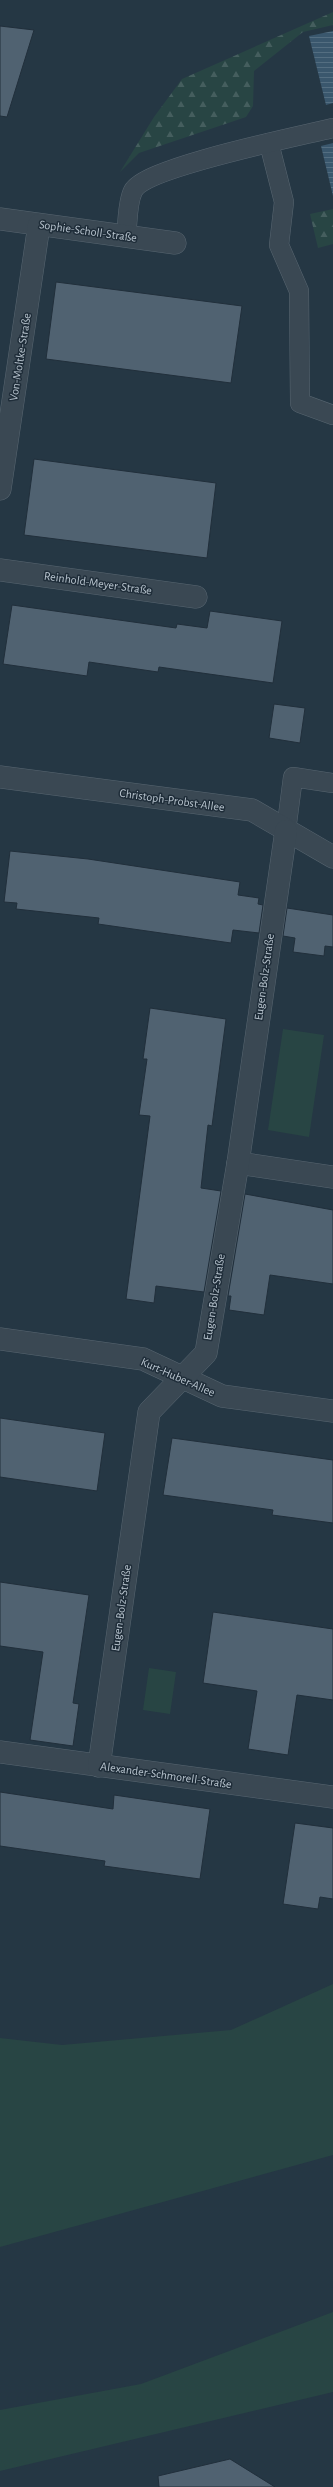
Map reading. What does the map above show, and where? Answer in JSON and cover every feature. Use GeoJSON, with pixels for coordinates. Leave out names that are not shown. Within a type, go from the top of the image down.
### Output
{"type":"FeatureCollection","features":[{"type":"Feature","properties":{"kind":"street","name":"Sophie-Scholl-Straße"},"geometry":{"type":"LineString","coordinates":[[0,219],[175,243]]}},
{"type":"Feature","properties":{"kind":"street","name":"Von-Moltke-Straße"},"geometry":{"type":"LineString","coordinates":[[0,489],[39,225]]}},
{"type":"Feature","properties":{"kind":"street","name":"Reinhold-Meyer-Straße"},"geometry":{"type":"LineString","coordinates":[[0,570],[196,597]]}},
{"type":"Feature","properties":{"kind":"street","name":"Christoph-Probst-Allee"},"geometry":{"type":"LineString","coordinates":[[0,776],[252,810],[333,857]]}},
{"type":"Feature","properties":{"kind":"street","name":"Eugen-Bolz-Straße"},"geometry":{"type":"LineString","coordinates":[[99,1766],[148,1412],[181,1376],[206,1353],[238,1163],[286,831]]}},
{"type":"Feature","properties":{"kind":"street"},"geometry":{"type":"LineString","coordinates":[[238,1163],[333,1177]]}},
{"type":"Feature","properties":{"kind":"street","name":"Kurt-Huber-Allee"},"geometry":{"type":"LineString","coordinates":[[0,1339],[143,1359],[222,1396],[333,1411]]}},
{"type":"Feature","properties":{"kind":"street","name":"Alexander-Schmorell-Straße"},"geometry":{"type":"LineString","coordinates":[[0,1752],[333,1797]]}},
{"type":"Feature","properties":{"kind":"lane"},"geometry":{"type":"LineString","coordinates":[[126,236],[133,191],[140,182],[199,160],[333,128]]}},
{"type":"Feature","properties":{"kind":"lane"},"geometry":{"type":"LineString","coordinates":[[269,143],[284,202],[279,245],[299,291],[300,403],[333,415]]}},
{"type":"Feature","properties":{"kind":"lane"},"geometry":{"type":"LineString","coordinates":[[286,831],[293,777],[333,783]]}},
{"type":"Feature","properties":{"kind":"green space"},"geometry":{"type":"Polygon","coordinates":[[[333,12],[333,25],[303,32],[254,71],[253,106],[246,117],[139,153],[120,172],[154,117],[182,79],[333,12]]]}},
{"type":"Feature","properties":{"kind":"green space"},"geometry":{"type":"Polygon","coordinates":[[[333,209],[333,244],[318,248],[310,214],[333,209]]]}},
{"type":"Feature","properties":{"kind":"green space"},"geometry":{"type":"Polygon","coordinates":[[[283,1029],[324,1035],[309,1137],[268,1130],[283,1029]]]}},
{"type":"Feature","properties":{"kind":"green space"},"geometry":{"type":"Polygon","coordinates":[[[149,1668],[176,1672],[170,1714],[143,1710],[149,1668]]]}},
{"type":"Feature","properties":{"kind":"green space"},"geometry":{"type":"Polygon","coordinates":[[[333,1984],[333,2155],[0,2247],[0,2038],[62,2045],[231,2030],[333,1984]]]}},
{"type":"Feature","properties":{"kind":"green space"},"geometry":{"type":"Polygon","coordinates":[[[333,2312],[333,2392],[0,2471],[0,2410],[141,2384],[333,2312]]]}},
{"type":"Feature","properties":{"kind":"water"},"geometry":{"type":"Polygon","coordinates":[[[333,31],[333,103],[326,105],[309,36],[333,31]]]}},
{"type":"Feature","properties":{"kind":"water"},"geometry":{"type":"Polygon","coordinates":[[[333,143],[333,196],[321,146],[333,143]]]}},
{"type":"Feature","properties":{"kind":"building"},"geometry":{"type":"Polygon","coordinates":[[[0,26],[34,30],[7,117],[0,116],[0,26]]]}},
{"type":"Feature","properties":{"kind":"building"},"geometry":{"type":"Polygon","coordinates":[[[56,282],[242,306],[231,383],[46,359],[56,282]]]}},
{"type":"Feature","properties":{"kind":"building"},"geometry":{"type":"Polygon","coordinates":[[[34,459],[216,483],[207,558],[24,535],[34,459]]]}},
{"type":"Feature","properties":{"kind":"building"},"geometry":{"type":"Polygon","coordinates":[[[12,605],[176,628],[177,624],[207,628],[210,611],[282,621],[273,683],[159,667],[158,672],[89,662],[87,676],[3,664],[12,605]]]}},
{"type":"Feature","properties":{"kind":"building"},"geometry":{"type":"Polygon","coordinates":[[[274,704],[305,708],[300,743],[269,738],[274,704]]]}},
{"type":"Feature","properties":{"kind":"building"},"geometry":{"type":"Polygon","coordinates":[[[10,851],[88,859],[240,882],[238,895],[259,898],[258,904],[263,905],[259,933],[233,930],[231,943],[98,924],[99,918],[16,909],[17,903],[4,902],[10,851]]]}},
{"type":"Feature","properties":{"kind":"building"},"geometry":{"type":"Polygon","coordinates":[[[287,908],[333,915],[333,947],[325,946],[324,956],[293,952],[295,938],[283,936],[287,908]]]}},
{"type":"Feature","properties":{"kind":"building"},"geometry":{"type":"Polygon","coordinates":[[[150,1008],[226,1019],[212,1126],[208,1125],[201,1188],[221,1191],[204,1292],[156,1286],[154,1303],[126,1299],[150,1116],[139,1115],[147,1059],[143,1059],[150,1008]]]}},
{"type":"Feature","properties":{"kind":"building"},"geometry":{"type":"Polygon","coordinates":[[[245,1194],[333,1210],[333,1284],[270,1275],[264,1315],[229,1310],[231,1296],[228,1296],[245,1194]]]}},
{"type":"Feature","properties":{"kind":"building"},"geometry":{"type":"Polygon","coordinates":[[[0,1418],[105,1433],[97,1491],[0,1477],[0,1418]]]}},
{"type":"Feature","properties":{"kind":"building"},"geometry":{"type":"Polygon","coordinates":[[[172,1438],[333,1460],[333,1523],[272,1515],[273,1510],[163,1495],[172,1438]]]}},
{"type":"Feature","properties":{"kind":"building"},"geometry":{"type":"Polygon","coordinates":[[[0,1582],[89,1595],[73,1703],[79,1704],[73,1746],[30,1740],[43,1652],[0,1646],[0,1582]]]}},
{"type":"Feature","properties":{"kind":"building"},"geometry":{"type":"Polygon","coordinates":[[[213,1612],[333,1629],[333,1700],[297,1695],[288,1755],[248,1749],[257,1691],[203,1683],[213,1612]]]}},
{"type":"Feature","properties":{"kind":"building"},"geometry":{"type":"Polygon","coordinates":[[[0,1792],[113,1809],[114,1795],[210,1809],[200,1879],[104,1866],[105,1861],[0,1846],[0,1792]]]}},
{"type":"Feature","properties":{"kind":"building"},"geometry":{"type":"Polygon","coordinates":[[[295,1823],[333,1828],[333,1899],[320,1897],[318,1909],[283,1904],[295,1823]]]}},
{"type":"Feature","properties":{"kind":"building"},"geometry":{"type":"Polygon","coordinates":[[[230,2459],[275,2487],[159,2487],[158,2476],[230,2459]]]}}]}
